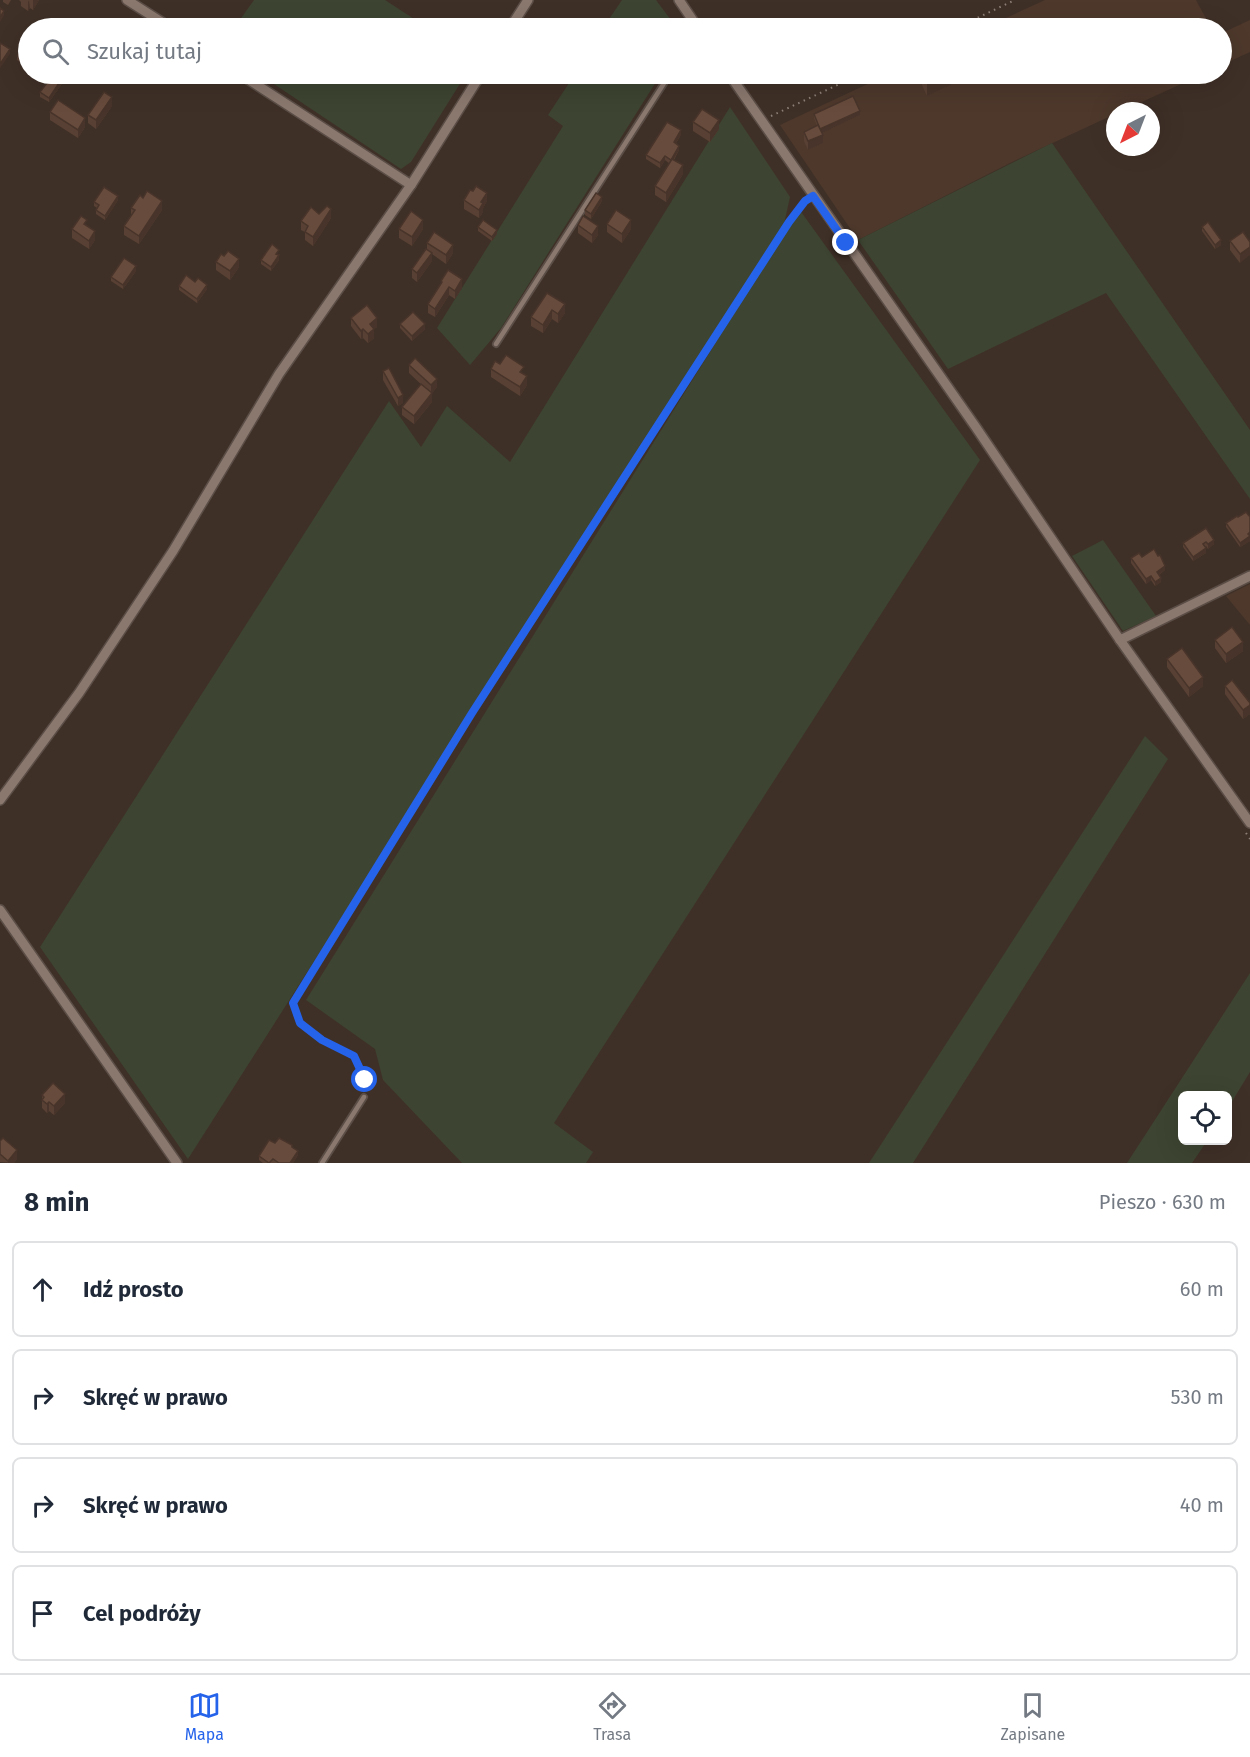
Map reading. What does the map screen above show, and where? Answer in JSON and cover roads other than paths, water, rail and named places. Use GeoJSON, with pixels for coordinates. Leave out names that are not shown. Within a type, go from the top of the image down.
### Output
{"type":"FeatureCollection","features":[{"type":"Feature","properties":{"kind":"street"},"geometry":{"type":"LineString","coordinates":[[128,0],[156,18]]}},
{"type":"Feature","properties":{"kind":"street"},"geometry":{"type":"LineString","coordinates":[[516,18],[528,0]]}},
{"type":"Feature","properties":{"kind":"street"},"geometry":{"type":"LineString","coordinates":[[679,0],[691,18]]}},
{"type":"Feature","properties":{"kind":"street"},"geometry":{"type":"LineString","coordinates":[[255,84],[411,185]]}},
{"type":"Feature","properties":{"kind":"street"},"geometry":{"type":"LineString","coordinates":[[0,800],[79,693],[173,551],[279,374],[411,185],[475,84]]}},
{"type":"Feature","properties":{"kind":"street"},"geometry":{"type":"LineString","coordinates":[[736,84],[975,426],[1120,640],[1250,824]]}},
{"type":"Feature","properties":{"kind":"street"},"geometry":{"type":"LineString","coordinates":[[1120,640],[1250,576]]}},
{"type":"Feature","properties":{"kind":"street"},"geometry":{"type":"LineString","coordinates":[[0,910],[177,1163]]}},
{"type":"Feature","properties":{"kind":"lane"},"geometry":{"type":"LineString","coordinates":[[496,344],[664,84]]}},
{"type":"Feature","properties":{"kind":"lane"},"geometry":{"type":"LineString","coordinates":[[322,1163],[364,1097]]}}]}
